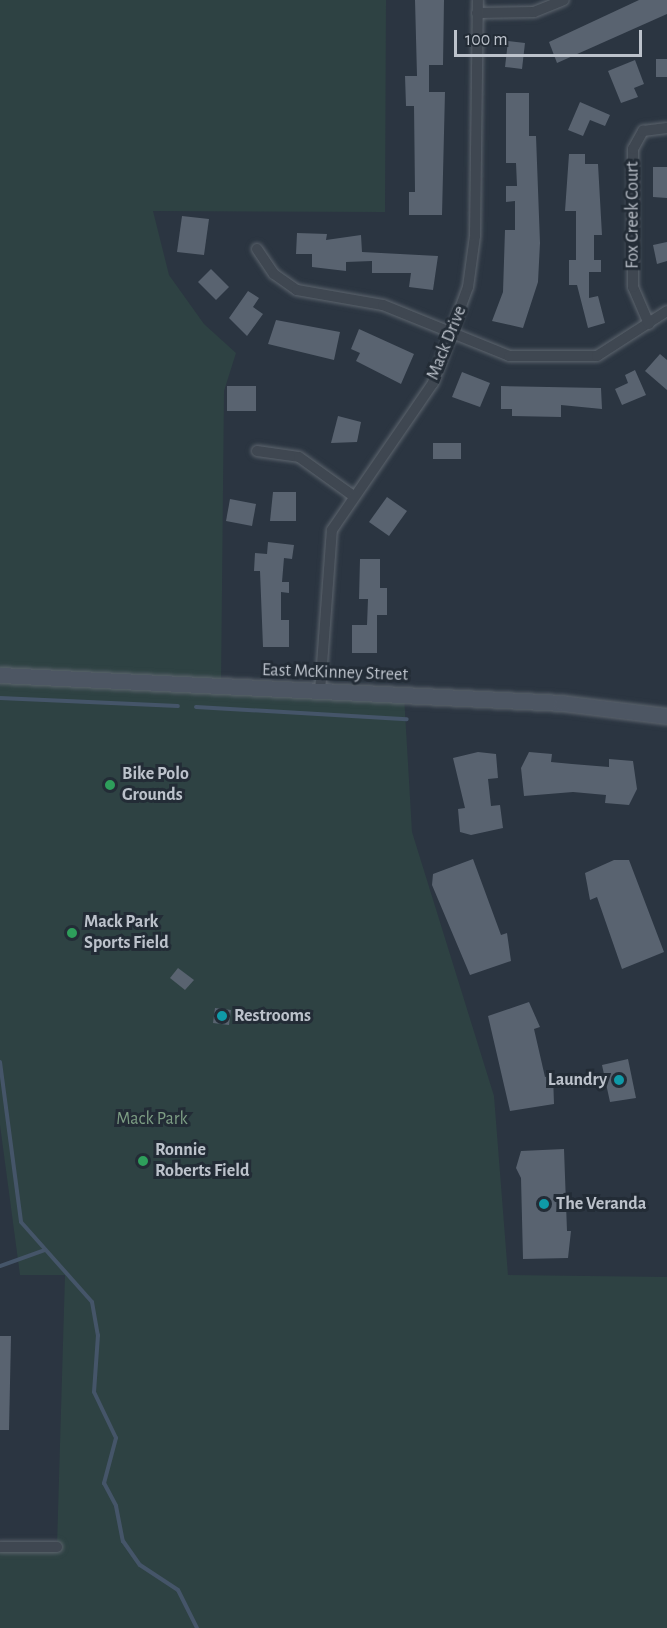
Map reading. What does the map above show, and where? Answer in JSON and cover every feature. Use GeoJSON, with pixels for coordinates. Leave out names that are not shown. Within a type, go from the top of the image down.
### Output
{"type":"FeatureCollection","features":[{"type":"Feature","properties":{"kind":"main road","name":"East McKinney Street"},"geometry":{"type":"LineString","coordinates":[[0,675],[571,703],[667,716]]}},
{"type":"Feature","properties":{"kind":"street","name":"Mack Drive"},"geometry":{"type":"LineString","coordinates":[[320,692],[327,544],[352,495],[429,389],[454,336],[475,236],[478,0]]}},
{"type":"Feature","properties":{"kind":"street"},"geometry":{"type":"LineString","coordinates":[[477,13],[534,12],[564,0]]}},
{"type":"Feature","properties":{"kind":"street","name":"Fox Creek Court"},"geometry":{"type":"LineString","coordinates":[[649,324],[633,287],[633,149],[643,131],[667,128]]}},
{"type":"Feature","properties":{"kind":"street"},"geometry":{"type":"LineString","coordinates":[[257,249],[274,274],[297,290],[383,304],[454,336],[509,356],[575,360],[613,350],[667,312]]}},
{"type":"Feature","properties":{"kind":"street"},"geometry":{"type":"LineString","coordinates":[[257,451],[306,461],[352,495]]}},
{"type":"Feature","properties":{"kind":"street"},"geometry":{"type":"LineString","coordinates":[[0,1546],[57,1547]]}},
{"type":"Feature","properties":{"kind":"green space","name":"Mack Park"},"geometry":{"type":"Polygon","coordinates":[[[0,0],[386,0],[385,212],[153,211],[169,275],[204,324],[236,353],[224,391],[221,687],[404,695],[412,832],[494,1096],[508,1275],[667,1277],[667,1628],[0,1628],[0,1547],[57,1546],[65,1275],[20,1275],[0,1125],[0,0]]]}},
{"type":"Feature","properties":{"kind":"building"},"geometry":{"type":"Polygon","coordinates":[[[415,0],[444,0],[443,65],[429,65],[429,92],[445,92],[442,215],[409,215],[409,192],[415,192],[414,106],[406,106],[405,76],[417,76],[415,0]]]}},
{"type":"Feature","properties":{"kind":"building"},"geometry":{"type":"Polygon","coordinates":[[[639,0],[667,0],[667,14],[557,63],[549,42],[639,0]]]}},
{"type":"Feature","properties":{"kind":"building"},"geometry":{"type":"Polygon","coordinates":[[[508,41],[525,43],[522,69],[505,67],[508,41]]]}},
{"type":"Feature","properties":{"kind":"building"},"geometry":{"type":"Polygon","coordinates":[[[656,59],[667,59],[667,77],[656,77],[656,59]]]}},
{"type":"Feature","properties":{"kind":"building"},"geometry":{"type":"Polygon","coordinates":[[[635,60],[644,84],[634,88],[638,97],[621,103],[608,71],[635,60]]]}},
{"type":"Feature","properties":{"kind":"building"},"geometry":{"type":"Polygon","coordinates":[[[506,93],[529,93],[529,136],[536,136],[540,243],[538,282],[523,328],[492,321],[503,292],[505,230],[515,230],[515,201],[506,202],[506,186],[517,186],[516,163],[506,163],[506,93]]]}},
{"type":"Feature","properties":{"kind":"building"},"geometry":{"type":"Polygon","coordinates":[[[580,102],[610,115],[605,126],[590,120],[583,136],[568,130],[580,102]]]}},
{"type":"Feature","properties":{"kind":"building"},"geometry":{"type":"Polygon","coordinates":[[[569,154],[585,154],[585,164],[598,164],[602,235],[594,235],[594,260],[601,260],[601,272],[589,272],[589,298],[598,296],[605,323],[588,328],[577,285],[569,285],[569,260],[576,260],[576,211],[565,211],[569,154]]]}},
{"type":"Feature","properties":{"kind":"building"},"geometry":{"type":"Polygon","coordinates":[[[653,167],[667,167],[667,198],[653,197],[653,167]]]}},
{"type":"Feature","properties":{"kind":"building"},"geometry":{"type":"Polygon","coordinates":[[[182,216],[209,219],[204,255],[177,252],[182,216]]]}},
{"type":"Feature","properties":{"kind":"building"},"geometry":{"type":"Polygon","coordinates":[[[297,233],[327,234],[326,240],[361,235],[362,252],[438,256],[433,290],[409,287],[411,273],[372,273],[372,261],[346,262],[346,271],[312,267],[312,254],[296,254],[297,233]]]}},
{"type":"Feature","properties":{"kind":"building"},"geometry":{"type":"Polygon","coordinates":[[[667,242],[667,261],[657,264],[653,245],[667,242]]]}},
{"type":"Feature","properties":{"kind":"building"},"geometry":{"type":"Polygon","coordinates":[[[211,269],[229,287],[216,300],[198,282],[211,269]]]}},
{"type":"Feature","properties":{"kind":"building"},"geometry":{"type":"Polygon","coordinates":[[[248,291],[259,298],[253,307],[263,314],[247,336],[229,318],[248,291]]]}},
{"type":"Feature","properties":{"kind":"building"},"geometry":{"type":"Polygon","coordinates":[[[276,320],[340,332],[334,360],[268,344],[276,320]]]}},
{"type":"Feature","properties":{"kind":"building"},"geometry":{"type":"Polygon","coordinates":[[[359,329],[414,354],[401,384],[356,361],[360,353],[351,349],[359,329]]]}},
{"type":"Feature","properties":{"kind":"building"},"geometry":{"type":"Polygon","coordinates":[[[660,354],[667,360],[667,390],[645,371],[660,354]]]}},
{"type":"Feature","properties":{"kind":"building"},"geometry":{"type":"Polygon","coordinates":[[[635,370],[646,395],[622,405],[615,389],[628,383],[625,375],[635,370]]]}},
{"type":"Feature","properties":{"kind":"building"},"geometry":{"type":"Polygon","coordinates":[[[462,372],[490,383],[480,407],[452,397],[462,372]]]}},
{"type":"Feature","properties":{"kind":"building"},"geometry":{"type":"Polygon","coordinates":[[[227,386],[256,386],[256,411],[227,411],[227,386]]]}},
{"type":"Feature","properties":{"kind":"building"},"geometry":{"type":"Polygon","coordinates":[[[501,386],[601,388],[602,409],[561,405],[561,417],[512,416],[512,409],[501,409],[501,386]]]}},
{"type":"Feature","properties":{"kind":"building"},"geometry":{"type":"Polygon","coordinates":[[[338,416],[361,422],[357,442],[331,443],[338,416]]]}},
{"type":"Feature","properties":{"kind":"building"},"geometry":{"type":"Polygon","coordinates":[[[433,443],[461,443],[461,459],[433,459],[433,443]]]}},
{"type":"Feature","properties":{"kind":"building"},"geometry":{"type":"Polygon","coordinates":[[[273,492],[296,492],[296,521],[270,521],[273,492]]]}},
{"type":"Feature","properties":{"kind":"building"},"geometry":{"type":"Polygon","coordinates":[[[387,497],[407,511],[389,536],[369,522],[387,497]]]}},
{"type":"Feature","properties":{"kind":"building"},"geometry":{"type":"Polygon","coordinates":[[[230,499],[256,504],[252,526],[226,521],[230,499]]]}},
{"type":"Feature","properties":{"kind":"building"},"geometry":{"type":"Polygon","coordinates":[[[268,542],[294,545],[292,559],[284,558],[282,582],[289,582],[289,593],[281,592],[281,620],[289,620],[289,647],[263,647],[260,571],[254,571],[255,553],[267,554],[268,542]]]}},
{"type":"Feature","properties":{"kind":"building"},"geometry":{"type":"Polygon","coordinates":[[[360,559],[380,559],[380,588],[387,588],[387,615],[377,615],[377,653],[352,653],[352,625],[367,625],[368,599],[359,599],[360,559]]]}},
{"type":"Feature","properties":{"kind":"building"},"geometry":{"type":"Polygon","coordinates":[[[478,752],[496,754],[498,778],[488,779],[491,806],[500,805],[503,828],[471,835],[460,832],[458,809],[465,808],[453,758],[478,752]]]}},
{"type":"Feature","properties":{"kind":"building"},"geometry":{"type":"Polygon","coordinates":[[[529,752],[552,754],[551,762],[572,764],[609,767],[609,759],[633,761],[637,789],[629,805],[605,803],[606,795],[573,792],[524,796],[521,768],[529,752]]]}},
{"type":"Feature","properties":{"kind":"building"},"geometry":{"type":"Polygon","coordinates":[[[473,859],[501,935],[507,933],[511,961],[470,975],[432,885],[433,874],[473,859]]]}},
{"type":"Feature","properties":{"kind":"building"},"geometry":{"type":"Polygon","coordinates":[[[614,860],[629,860],[664,952],[622,969],[597,897],[590,900],[585,873],[614,860]]]}},
{"type":"Feature","properties":{"kind":"building"},"geometry":{"type":"Polygon","coordinates":[[[178,968],[194,980],[185,990],[170,978],[178,968]]]}},
{"type":"Feature","properties":{"kind":"building"},"geometry":{"type":"Polygon","coordinates":[[[529,1002],[540,1027],[534,1029],[545,1077],[553,1075],[554,1104],[510,1111],[488,1016],[529,1002]]]}},
{"type":"Feature","properties":{"kind":"building","name":"Restrooms"},"geometry":{"type":"Polygon","coordinates":[[[215,1008],[231,1010],[229,1025],[213,1023],[215,1008]]]}},
{"type":"Feature","properties":{"kind":"building","name":"Laundry"},"geometry":{"type":"Polygon","coordinates":[[[628,1059],[636,1098],[610,1102],[602,1065],[628,1059]]]}},
{"type":"Feature","properties":{"kind":"building","name":"The Veranda"},"geometry":{"type":"Polygon","coordinates":[[[564,1149],[567,1231],[571,1231],[568,1258],[523,1259],[521,1178],[516,1168],[521,1151],[564,1149]]]}},
{"type":"Feature","properties":{"kind":"building"},"geometry":{"type":"Polygon","coordinates":[[[0,1336],[11,1336],[9,1430],[0,1430],[0,1336]]]}},
{"type":"Feature","properties":{"kind":"waterway"},"geometry":{"type":"LineString","coordinates":[[0,698],[178,706]]}},
{"type":"Feature","properties":{"kind":"waterway"},"geometry":{"type":"LineString","coordinates":[[196,707],[407,719]]}},
{"type":"Feature","properties":{"kind":"waterway"},"geometry":{"type":"LineString","coordinates":[[0,1062],[21,1222],[92,1302],[98,1335],[94,1392],[116,1438],[104,1483],[116,1506],[123,1541],[140,1565],[178,1590],[197,1628]]}},
{"type":"Feature","properties":{"kind":"waterway"},"geometry":{"type":"LineString","coordinates":[[0,1266],[45,1250]]}},
{"type":"Feature","properties":{"kind":"place","name":"Bike Polo Grounds"},"geometry":{"type":"Point","coordinates":[110,785]}},
{"type":"Feature","properties":{"kind":"place","name":"Mack Park Sports Field"},"geometry":{"type":"Point","coordinates":[72,933]}},
{"type":"Feature","properties":{"kind":"place","name":"Restrooms"},"geometry":{"type":"Point","coordinates":[222,1016]}},
{"type":"Feature","properties":{"kind":"place","name":"Laundry"},"geometry":{"type":"Point","coordinates":[619,1080]}},
{"type":"Feature","properties":{"kind":"place","name":"Ronnie Roberts Field"},"geometry":{"type":"Point","coordinates":[143,1161]}},
{"type":"Feature","properties":{"kind":"place","name":"The Veranda"},"geometry":{"type":"Point","coordinates":[544,1204]}}]}
